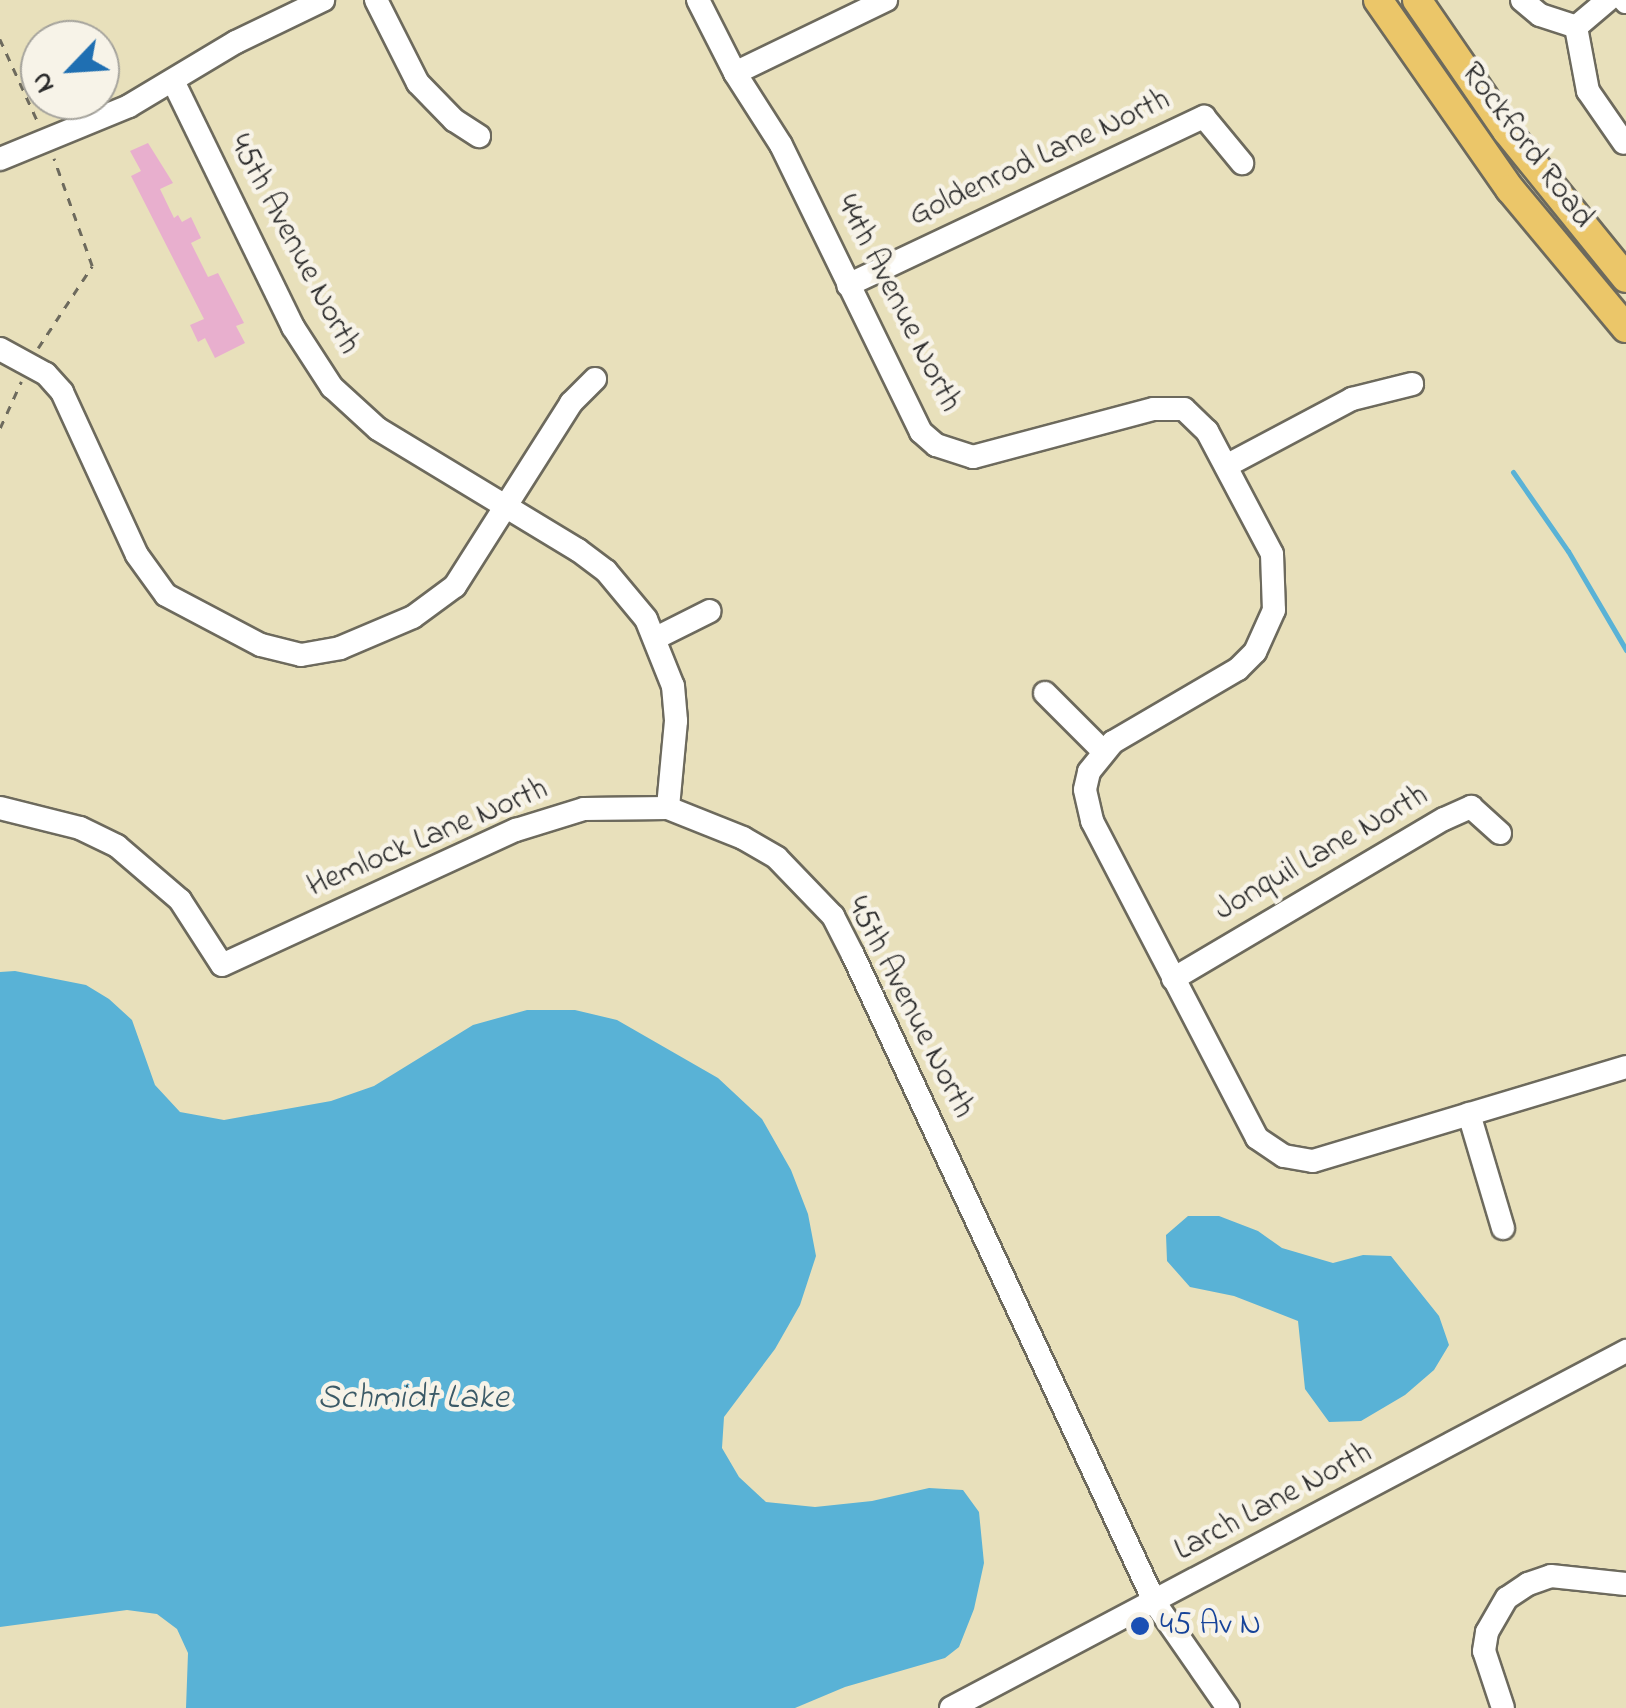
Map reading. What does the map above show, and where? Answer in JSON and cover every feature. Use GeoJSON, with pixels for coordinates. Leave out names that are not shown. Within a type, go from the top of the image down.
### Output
{"type":"FeatureCollection","features":[{"type":"Feature","properties":{"kind":"main road","name":"Rockford Road"},"geometry":{"type":"LineString","coordinates":[[1378,0],[1510,188],[1626,328]]}},
{"type":"Feature","properties":{"kind":"main road","name":"Rockford Road"},"geometry":{"type":"LineString","coordinates":[[1417,0],[1507,132],[1626,278]]}},
{"type":"Feature","properties":{"kind":"street"},"geometry":{"type":"LineString","coordinates":[[0,160],[173,82],[236,42],[323,0]]}},
{"type":"Feature","properties":{"kind":"street"},"geometry":{"type":"LineString","coordinates":[[376,0],[418,83],[436,104],[479,136]]}},
{"type":"Feature","properties":{"kind":"street","name":"44th Avenue North"},"geometry":{"type":"LineString","coordinates":[[698,0],[735,73],[781,145],[910,416],[936,445],[973,457],[992,454],[1168,407],[1184,409],[1196,418],[1226,466],[1272,554],[1274,610],[1267,632],[1238,669],[1103,751]]}},
{"type":"Feature","properties":{"kind":"street"},"geometry":{"type":"LineString","coordinates":[[735,73],[886,0]]}},
{"type":"Feature","properties":{"kind":"street"},"geometry":{"type":"LineString","coordinates":[[1522,0],[1540,15],[1576,27]]}},
{"type":"Feature","properties":{"kind":"street"},"geometry":{"type":"LineString","coordinates":[[1576,27],[1608,0]]}},
{"type":"Feature","properties":{"kind":"street"},"geometry":{"type":"LineString","coordinates":[[1576,27],[1588,91],[1624,143]]}},
{"type":"Feature","properties":{"kind":"street","name":"45th Avenue North"},"geometry":{"type":"LineString","coordinates":[[173,82],[293,328],[332,388],[378,428],[606,571],[656,638],[672,686],[676,721],[668,808],[743,838],[777,858],[832,916],[1155,1604],[1228,1708]]}},
{"type":"Feature","properties":{"kind":"street","name":"Goldenrod Lane North"},"geometry":{"type":"LineString","coordinates":[[848,285],[1204,117],[1242,163]]}},
{"type":"Feature","properties":{"kind":"street"},"geometry":{"type":"LineString","coordinates":[[0,350],[46,374],[74,414],[149,577],[186,608],[280,653],[320,654],[434,604],[471,565],[571,403],[595,379]]}},
{"type":"Feature","properties":{"kind":"street"},"geometry":{"type":"LineString","coordinates":[[1226,466],[1352,399],[1412,384]]}},
{"type":"Feature","properties":{"kind":"street"},"geometry":{"type":"LineString","coordinates":[[656,638],[710,611]]}},
{"type":"Feature","properties":{"kind":"street"},"geometry":{"type":"LineString","coordinates":[[1045,692],[1103,751],[1090,772],[1087,808],[1248,1126],[1269,1148],[1284,1156],[1313,1161],[1626,1066]]}},
{"type":"Feature","properties":{"kind":"street","name":"Jonquil Lane North"},"geometry":{"type":"LineString","coordinates":[[1173,979],[1444,818],[1472,807],[1500,833]]}},
{"type":"Feature","properties":{"kind":"street","name":"Hemlock Lane North"},"geometry":{"type":"LineString","coordinates":[[0,808],[80,828],[118,846],[180,900],[222,965],[550,817],[584,809],[668,808]]}},
{"type":"Feature","properties":{"kind":"street"},"geometry":{"type":"LineString","coordinates":[[1469,1114],[1503,1228]]}},
{"type":"Feature","properties":{"kind":"street","name":"Larch Lane North"},"geometry":{"type":"LineString","coordinates":[[951,1708],[1155,1604],[1626,1351]]}},
{"type":"Feature","properties":{"kind":"street"},"geometry":{"type":"LineString","coordinates":[[1503,1708],[1484,1651],[1496,1614],[1528,1584],[1552,1576],[1626,1584]]}},
{"type":"Feature","properties":{"kind":"path"},"geometry":{"type":"LineString","coordinates":[[0,39],[46,141],[92,266],[29,362],[0,428]]}},
{"type":"Feature","properties":{"kind":"water","name":"Schmidt Lake"},"geometry":{"type":"Polygon","coordinates":[[[15,971],[86,985],[109,999],[132,1020],[155,1085],[180,1112],[224,1120],[331,1101],[374,1086],[473,1025],[527,1010],[575,1010],[617,1020],[718,1078],[762,1119],[791,1170],[808,1214],[816,1256],[800,1305],[775,1349],[724,1417],[722,1448],[739,1477],[766,1502],[815,1507],[872,1501],[929,1488],[963,1490],[979,1512],[984,1563],[974,1609],[959,1647],[945,1658],[845,1687],[795,1708],[186,1708],[188,1653],[177,1629],[157,1614],[127,1610],[0,1627],[0,972],[15,971]]]}},
{"type":"Feature","properties":{"kind":"water"},"geometry":{"type":"Polygon","coordinates":[[[1188,1216],[1219,1216],[1258,1231],[1282,1248],[1333,1263],[1363,1255],[1391,1256],[1439,1316],[1449,1345],[1434,1370],[1405,1395],[1361,1421],[1329,1422],[1305,1389],[1298,1321],[1234,1296],[1190,1287],[1167,1261],[1166,1235],[1188,1216]]]}},
{"type":"Feature","properties":{"kind":"building"},"geometry":{"type":"Polygon","coordinates":[[[148,143],[173,183],[160,189],[174,218],[178,215],[182,222],[191,217],[201,238],[191,243],[208,277],[218,273],[244,323],[236,326],[245,343],[215,358],[205,338],[198,342],[190,325],[204,319],[131,176],[141,171],[130,151],[148,143]]]}},
{"type":"Feature","properties":{"kind":"waterway"},"geometry":{"type":"LineString","coordinates":[[1513,472],[1568,551],[1626,650]]}},
{"type":"Feature","properties":{"kind":"place","name":"45 Av N"},"geometry":{"type":"Point","coordinates":[1140,1626]}}]}
